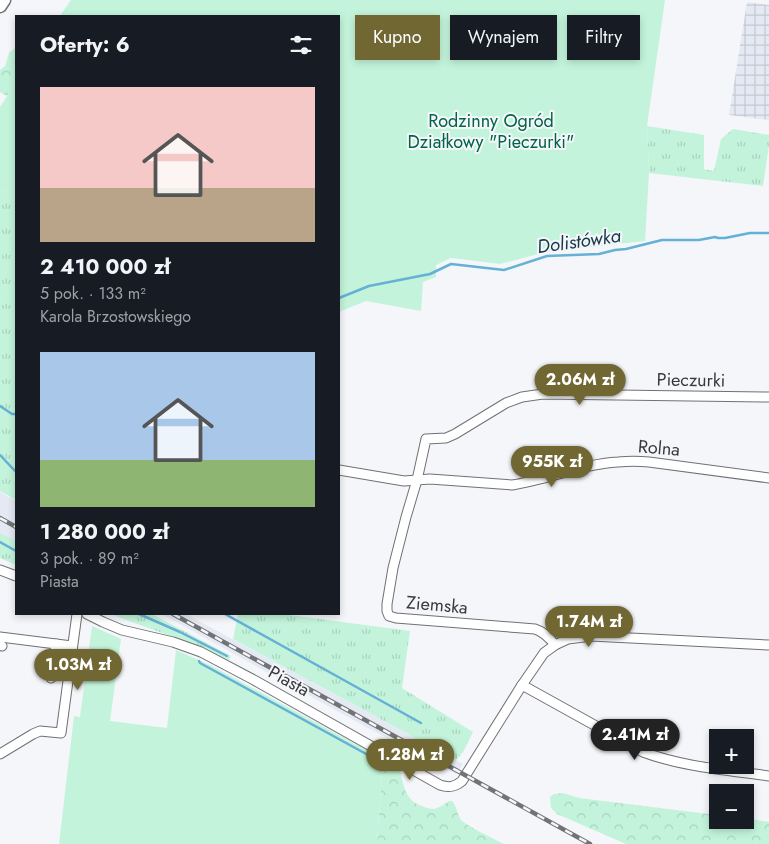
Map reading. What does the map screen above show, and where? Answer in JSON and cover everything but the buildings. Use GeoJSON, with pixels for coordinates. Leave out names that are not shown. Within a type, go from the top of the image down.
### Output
{"type":"FeatureCollection","features":[{"type":"Feature","properties":{"kind":"main road"},"geometry":{"type":"LineString","coordinates":[[0,6],[4,0]]}},
{"type":"Feature","properties":{"kind":"street","name":"Pieczurki"},"geometry":{"type":"LineString","coordinates":[[417,480],[426,439],[446,438],[506,403],[522,397],[543,394],[769,397]]}},
{"type":"Feature","properties":{"kind":"street","name":"Rolna"},"geometry":{"type":"LineString","coordinates":[[340,470],[404,481],[439,479],[512,485],[601,464],[633,461],[769,478]]}},
{"type":"Feature","properties":{"kind":"street","name":"Ziemska"},"geometry":{"type":"LineString","coordinates":[[417,480],[393,568],[387,604],[389,616],[405,619],[535,629],[542,631],[555,645]]}},
{"type":"Feature","properties":{"kind":"street"},"geometry":{"type":"LineString","coordinates":[[0,570],[15,576]]}},
{"type":"Feature","properties":{"kind":"street"},"geometry":{"type":"LineString","coordinates":[[0,754],[40,731],[61,733],[77,615]]}},
{"type":"Feature","properties":{"kind":"street","name":"Piasta"},"geometry":{"type":"LineString","coordinates":[[89,615],[122,630],[173,642],[201,652],[440,785],[447,787],[455,786],[462,781],[522,685]]}},
{"type":"Feature","properties":{"kind":"street"},"geometry":{"type":"LineString","coordinates":[[769,645],[591,636],[568,639],[544,653],[522,685],[643,752],[683,764],[769,776]]}},
{"type":"Feature","properties":{"kind":"street"},"geometry":{"type":"LineString","coordinates":[[1,643],[72,646]]}},
{"type":"Feature","properties":{"kind":"street"},"geometry":{"type":"LineString","coordinates":[[49,672],[56,644]]}},
{"type":"Feature","properties":{"kind":"shaded area"},"geometry":{"type":"Polygon","coordinates":[[[747,2],[769,5],[769,120],[729,115],[747,2]]]}},
{"type":"Feature","properties":{"kind":"shaded area"},"geometry":{"type":"Polygon","coordinates":[[[0,492],[15,500],[15,542],[0,535],[0,492]]]}},
{"type":"Feature","properties":{"kind":"shaded area"},"geometry":{"type":"Polygon","coordinates":[[[164,615],[188,615],[463,764],[456,774],[366,727],[164,615]]]}},
{"type":"Feature","properties":{"kind":"green space","name":"Rodzinny Ogród Działkowy \"Pieczurki\""},"geometry":{"type":"Polygon","coordinates":[[[71,0],[665,0],[647,126],[649,173],[645,241],[546,252],[500,264],[451,258],[436,265],[436,277],[423,282],[421,311],[366,301],[340,312],[340,15],[61,15],[71,0]]]}},
{"type":"Feature","properties":{"kind":"green space"},"geometry":{"type":"Polygon","coordinates":[[[15,48],[15,84],[7,96],[0,92],[0,70],[5,66],[9,53],[15,48]]]}},
{"type":"Feature","properties":{"kind":"green space"},"geometry":{"type":"Polygon","coordinates":[[[15,84],[15,193],[0,189],[0,107],[15,84]]]}},
{"type":"Feature","properties":{"kind":"green space"},"geometry":{"type":"Polygon","coordinates":[[[647,126],[704,135],[704,169],[714,171],[721,139],[733,129],[769,135],[763,186],[649,173],[647,126]]]}},
{"type":"Feature","properties":{"kind":"green space"},"geometry":{"type":"Polygon","coordinates":[[[0,189],[15,193],[15,499],[0,491],[0,189]]]}},
{"type":"Feature","properties":{"kind":"green space"},"geometry":{"type":"Polygon","coordinates":[[[0,533],[15,540],[15,565],[0,558],[0,533]]]}},
{"type":"Feature","properties":{"kind":"green space"},"geometry":{"type":"Polygon","coordinates":[[[114,615],[154,615],[231,656],[229,660],[200,647],[114,615]]]}},
{"type":"Feature","properties":{"kind":"green space"},"geometry":{"type":"Polygon","coordinates":[[[238,615],[290,615],[410,631],[402,688],[473,732],[463,752],[456,760],[233,639],[238,615]]]}},
{"type":"Feature","properties":{"kind":"green space"},"geometry":{"type":"Polygon","coordinates":[[[92,626],[121,639],[110,721],[167,728],[176,650],[212,666],[383,759],[377,844],[59,844],[74,716],[80,717],[92,626]]]}},
{"type":"Feature","properties":{"kind":"green space"},"geometry":{"type":"Polygon","coordinates":[[[383,758],[399,766],[408,796],[417,804],[434,809],[452,801],[464,823],[504,844],[377,844],[383,758]]]}},
{"type":"Feature","properties":{"kind":"green space"},"geometry":{"type":"Polygon","coordinates":[[[563,793],[579,798],[709,814],[709,829],[754,829],[754,820],[769,822],[769,844],[626,844],[557,814],[551,808],[550,797],[554,794],[563,793]]]}},
{"type":"Feature","properties":{"kind":"waterway","name":"Dolistówka"},"geometry":{"type":"LineString","coordinates":[[340,298],[369,286],[430,274],[451,264],[504,270],[547,256],[599,254],[662,240],[699,240],[715,237],[725,238],[750,233],[769,233]]}},
{"type":"Feature","properties":{"kind":"waterway","name":"Dolistówka"},"geometry":{"type":"LineString","coordinates":[[0,406],[15,414]]}},
{"type":"Feature","properties":{"kind":"waterway"},"geometry":{"type":"LineString","coordinates":[[0,455],[15,471]]}},
{"type":"Feature","properties":{"kind":"waterway"},"geometry":{"type":"LineString","coordinates":[[0,542],[15,550]]}},
{"type":"Feature","properties":{"kind":"waterway"},"geometry":{"type":"LineString","coordinates":[[141,615],[227,656]]}},
{"type":"Feature","properties":{"kind":"waterway"},"geometry":{"type":"LineString","coordinates":[[227,615],[421,723]]}},
{"type":"Feature","properties":{"kind":"waterway"},"geometry":{"type":"LineString","coordinates":[[199,661],[379,761]]}},
{"type":"Feature","properties":{"kind":"railway"},"geometry":{"type":"LineString","coordinates":[[0,518],[15,526]]}},
{"type":"Feature","properties":{"kind":"railway"},"geometry":{"type":"LineString","coordinates":[[175,615],[590,844]]}}]}
